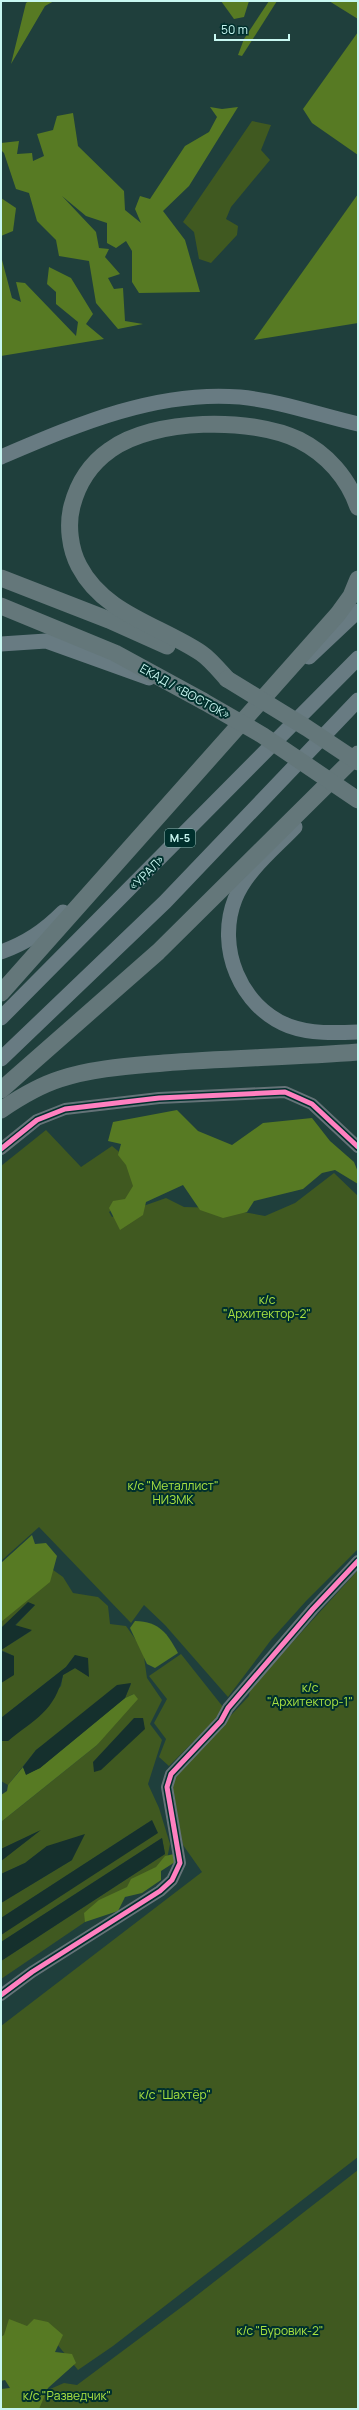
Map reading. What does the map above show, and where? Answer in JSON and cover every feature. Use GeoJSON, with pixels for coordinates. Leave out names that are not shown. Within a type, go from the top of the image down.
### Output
{"type":"FeatureCollection","features":[{"type":"Feature","properties":{"kind":"highway"},"geometry":{"type":"LineString","coordinates":[[227,679],[202,653],[112,605],[91,585],[78,565],[72,546],[70,512],[76,493],[84,477],[96,461],[111,449],[129,439],[147,433],[199,426],[254,427],[285,435],[319,452],[346,482],[358,507]]}},
{"type":"Feature","properties":{"kind":"highway"},"geometry":{"type":"LineString","coordinates":[[1,578],[156,640],[227,679],[307,728],[352,765]]}},
{"type":"Feature","properties":{"kind":"highway"},"geometry":{"type":"LineString","coordinates":[[1,993],[116,865],[137,838],[338,614],[351,596],[358,579]]}},
{"type":"Feature","properties":{"kind":"highway","name":"ЕКАД / «ВОСТОК»"},"geometry":{"type":"LineString","coordinates":[[1,606],[116,653],[188,692],[262,736],[358,800]]}},
{"type":"Feature","properties":{"kind":"highway"},"geometry":{"type":"LineString","coordinates":[[1,1090],[158,952],[352,765],[358,754]]}},
{"type":"Feature","properties":{"kind":"highway"},"geometry":{"type":"LineString","coordinates":[[1,1110],[27,1093],[60,1079],[81,1073],[141,1065],[358,1052]]}},
{"type":"Feature","properties":{"kind":"main road"},"geometry":{"type":"LineString","coordinates":[[1,457],[73,427],[107,415],[152,404],[194,397],[240,398],[264,401],[358,424]]}},
{"type":"Feature","properties":{"kind":"main road"},"geometry":{"type":"LineString","coordinates":[[257,706],[358,611]]}},
{"type":"Feature","properties":{"kind":"main road"},"geometry":{"type":"LineString","coordinates":[[1,644],[46,641],[188,692]]}},
{"type":"Feature","properties":{"kind":"main road","name":"«УРАЛ»"},"geometry":{"type":"LineString","coordinates":[[1,1018],[358,658]]}},
{"type":"Feature","properties":{"kind":"main road","name":"М-5"},"geometry":{"type":"LineString","coordinates":[[1,1059],[165,902],[358,700]]}},
{"type":"Feature","properties":{"kind":"main road"},"geometry":{"type":"LineString","coordinates":[[352,765],[248,877],[235,899],[228,920],[228,941],[234,970],[256,1003],[270,1016],[301,1030],[329,1033],[358,1032]]}},
{"type":"Feature","properties":{"kind":"main road"},"geometry":{"type":"LineString","coordinates":[[1,952],[20,945],[46,929],[94,878],[137,838]]}},
{"type":"Feature","properties":{"kind":"street"},"geometry":{"type":"LineString","coordinates":[[1,1149],[37,1120],[65,1109],[159,1098],[285,1092],[312,1104],[337,1125],[358,1147]]}},
{"type":"Feature","properties":{"kind":"street"},"geometry":{"type":"LineString","coordinates":[[1,1995],[32,1972],[160,1891],[172,1880],[180,1863],[167,1787],[171,1774],[221,1721],[228,1708],[313,1609],[358,1561]]}},
{"type":"Feature","properties":{"kind":"green space"},"geometry":{"type":"Polygon","coordinates":[[[29,1],[54,1],[45,6],[11,64],[26,3],[29,1]]]}},
{"type":"Feature","properties":{"kind":"green space"},"geometry":{"type":"Polygon","coordinates":[[[221,1],[249,1],[244,17],[234,19],[221,1]]]}},
{"type":"Feature","properties":{"kind":"green space"},"geometry":{"type":"Polygon","coordinates":[[[269,1],[277,1],[242,56],[238,55],[244,39],[269,1]]]}},
{"type":"Feature","properties":{"kind":"green space"},"geometry":{"type":"Polygon","coordinates":[[[329,1],[358,1],[358,19],[329,1]]]}},
{"type":"Feature","properties":{"kind":"green space"},"geometry":{"type":"Polygon","coordinates":[[[358,32],[358,155],[312,123],[303,109],[358,32]]]}},
{"type":"Feature","properties":{"kind":"green space"},"geometry":{"type":"Polygon","coordinates":[[[210,107],[222,109],[238,107],[189,186],[163,211],[185,240],[200,292],[139,293],[132,282],[132,251],[126,241],[116,248],[107,243],[107,223],[86,216],[62,196],[96,232],[99,248],[109,249],[105,257],[120,274],[108,278],[114,289],[123,288],[125,321],[143,324],[118,329],[96,303],[89,261],[59,256],[56,240],[37,221],[29,193],[16,189],[4,153],[1,150],[1,143],[19,141],[17,154],[32,153],[33,161],[44,156],[37,134],[53,130],[57,116],[73,113],[78,146],[124,191],[125,210],[141,223],[135,209],[140,196],[150,199],[185,146],[209,132],[217,117],[210,107]]]}},
{"type":"Feature","properties":{"kind":"green space"},"geometry":{"type":"Polygon","coordinates":[[[252,121],[271,125],[261,150],[270,160],[231,207],[226,219],[238,226],[237,235],[211,263],[199,259],[194,232],[183,222],[252,121]]]}},
{"type":"Feature","properties":{"kind":"green space"},"geometry":{"type":"Polygon","coordinates":[[[358,194],[358,323],[254,340],[358,194]]]}},
{"type":"Feature","properties":{"kind":"green space"},"geometry":{"type":"Polygon","coordinates":[[[1,198],[16,208],[13,231],[1,236],[1,198]]]}},
{"type":"Feature","properties":{"kind":"green space"},"geometry":{"type":"Polygon","coordinates":[[[1,256],[12,298],[21,302],[16,282],[25,283],[76,336],[78,322],[56,304],[56,292],[47,284],[49,267],[71,278],[93,314],[86,324],[104,339],[1,356],[1,256]]]}},
{"type":"Feature","properties":{"kind":"green space"},"geometry":{"type":"Polygon","coordinates":[[[177,1110],[198,1131],[232,1145],[263,1123],[312,1118],[330,1141],[354,1162],[358,1172],[358,1184],[335,1170],[322,1173],[303,1189],[254,1201],[247,1212],[223,1218],[200,1210],[183,1185],[146,1202],[143,1215],[120,1230],[109,1208],[113,1201],[125,1199],[133,1186],[126,1165],[118,1155],[121,1144],[108,1141],[113,1122],[177,1110]]]}},
{"type":"Feature","properties":{"kind":"green space","name":"к/с \"Металлист\" НИЗМК"},"geometry":{"type":"Polygon","coordinates":[[[46,1130],[81,1167],[112,1146],[153,1180],[109,1212],[112,1217],[166,1198],[184,1207],[221,1208],[265,1216],[295,1203],[334,1173],[358,1196],[358,1549],[306,1601],[271,1640],[228,1697],[165,1625],[144,1605],[131,1623],[39,1527],[1,1561],[1,1166],[46,1130]]]}},
{"type":"Feature","properties":{"kind":"green space"},"geometry":{"type":"Polygon","coordinates":[[[32,1535],[35,1544],[46,1543],[57,1556],[50,1582],[1,1622],[1,1563],[32,1535]]]}},
{"type":"Feature","properties":{"kind":"green space"},"geometry":{"type":"Polygon","coordinates":[[[35,1557],[63,1577],[73,1593],[98,1597],[108,1606],[110,1624],[126,1626],[143,1650],[147,1678],[162,1700],[150,1724],[162,1740],[148,1784],[159,1808],[170,1844],[167,1859],[85,1922],[1,1979],[1,1961],[165,1854],[162,1838],[1,1942],[1,1935],[152,1820],[1,1918],[1,1903],[72,1860],[47,1846],[25,1863],[1,1874],[1,1861],[39,1831],[1,1849],[1,1822],[97,1745],[134,1694],[125,1698],[131,1684],[36,1750],[8,1785],[1,1781],[1,1741],[8,1741],[61,1686],[63,1675],[75,1668],[89,1676],[75,1655],[66,1667],[1,1718],[1,1683],[14,1674],[14,1656],[1,1650],[31,1631],[15,1626],[35,1605],[28,1603],[1,1628],[1,1579],[35,1557]]]}},
{"type":"Feature","properties":{"kind":"green space","name":"к/с \"Шахтёр\""},"geometry":{"type":"Polygon","coordinates":[[[358,1570],[358,2157],[113,2346],[78,2370],[40,2323],[1,2345],[1,2026],[202,1872],[183,1845],[170,1789],[174,1776],[249,1696],[250,1689],[358,1570]]]}},
{"type":"Feature","properties":{"kind":"green space"},"geometry":{"type":"Polygon","coordinates":[[[135,1621],[157,1626],[166,1634],[178,1653],[155,1668],[147,1664],[130,1628],[135,1621]]]}},
{"type":"Feature","properties":{"kind":"green space"},"geometry":{"type":"Polygon","coordinates":[[[181,1654],[223,1707],[215,1720],[169,1766],[159,1757],[166,1739],[154,1723],[167,1699],[149,1676],[181,1654]]]}},
{"type":"Feature","properties":{"kind":"green space"},"geometry":{"type":"Polygon","coordinates":[[[134,1694],[138,1699],[97,1745],[1,1822],[1,1795],[7,1791],[8,1785],[23,1767],[26,1774],[40,1768],[125,1698],[134,1694]]]}},
{"type":"Feature","properties":{"kind":"green space"},"geometry":{"type":"Polygon","coordinates":[[[174,1854],[175,1862],[161,1871],[161,1880],[142,1893],[125,1897],[118,1911],[85,1922],[84,1913],[99,1900],[127,1887],[131,1879],[156,1867],[165,1856],[174,1854]]]}},
{"type":"Feature","properties":{"kind":"green space","name":"к/с \"Буровик-2\""},"geometry":{"type":"Polygon","coordinates":[[[358,2170],[358,2409],[17,2409],[34,2396],[64,2383],[77,2385],[187,2303],[358,2170]]]}},
{"type":"Feature","properties":{"kind":"green space"},"geometry":{"type":"Polygon","coordinates":[[[9,2319],[27,2326],[34,2319],[48,2322],[63,2335],[55,2352],[72,2354],[76,2363],[48,2388],[39,2409],[1,2409],[1,2389],[10,2388],[5,2380],[1,2381],[1,2337],[4,2335],[9,2319]]]}},
{"type":"Feature","properties":{"kind":"water"},"geometry":{"type":"Polygon","coordinates":[[[28,1602],[35,1605],[15,1625],[32,1630],[1,1650],[1,1628],[28,1602]]]}},
{"type":"Feature","properties":{"kind":"water"},"geometry":{"type":"Polygon","coordinates":[[[1,1651],[14,1656],[14,1675],[1,1683],[1,1651]]]}},
{"type":"Feature","properties":{"kind":"water"},"geometry":{"type":"Polygon","coordinates":[[[75,1655],[88,1658],[89,1677],[75,1668],[63,1675],[55,1697],[43,1713],[8,1741],[1,1741],[1,1718],[66,1667],[75,1655]]]}},
{"type":"Feature","properties":{"kind":"water"},"geometry":{"type":"Polygon","coordinates":[[[131,1683],[125,1698],[40,1768],[26,1775],[23,1767],[36,1750],[117,1685],[131,1683]]]}},
{"type":"Feature","properties":{"kind":"water"},"geometry":{"type":"Polygon","coordinates":[[[134,1718],[143,1718],[145,1729],[101,1770],[94,1772],[93,1762],[134,1718]]]}},
{"type":"Feature","properties":{"kind":"water"},"geometry":{"type":"Polygon","coordinates":[[[152,1820],[158,1833],[1,1935],[1,1918],[152,1820]]]}},
{"type":"Feature","properties":{"kind":"water"},"geometry":{"type":"Polygon","coordinates":[[[41,1830],[1,1861],[1,1849],[41,1830]]]}},
{"type":"Feature","properties":{"kind":"water"},"geometry":{"type":"Polygon","coordinates":[[[85,1834],[72,1860],[1,1903],[1,1874],[25,1863],[47,1846],[85,1834]]]}},
{"type":"Feature","properties":{"kind":"water"},"geometry":{"type":"Polygon","coordinates":[[[162,1838],[165,1854],[1,1961],[1,1942],[162,1838]]]}},
{"type":"Feature","properties":{"kind":"cycle path"},"geometry":{"type":"LineString","coordinates":[[1,1149],[37,1120],[65,1109],[159,1098],[285,1092],[312,1104],[358,1147]]}},
{"type":"Feature","properties":{"kind":"cycle path"},"geometry":{"type":"LineString","coordinates":[[1,1995],[32,1972],[160,1891],[172,1880],[180,1863],[167,1787],[171,1774],[221,1721],[228,1708],[313,1609],[358,1561]]}},
{"type":"Feature","properties":{"kind":"park label","name":"к/с \"Архитектор-2\""},"geometry":{"type":"Point","coordinates":[267,1307]}},
{"type":"Feature","properties":{"kind":"park label","name":"к/с \"Архитектор-1\""},"geometry":{"type":"Point","coordinates":[310,1695]}},
{"type":"Feature","properties":{"kind":"park label","name":"к/с \"Разведчик\""},"geometry":{"type":"Point","coordinates":[67,2396]}}]}
